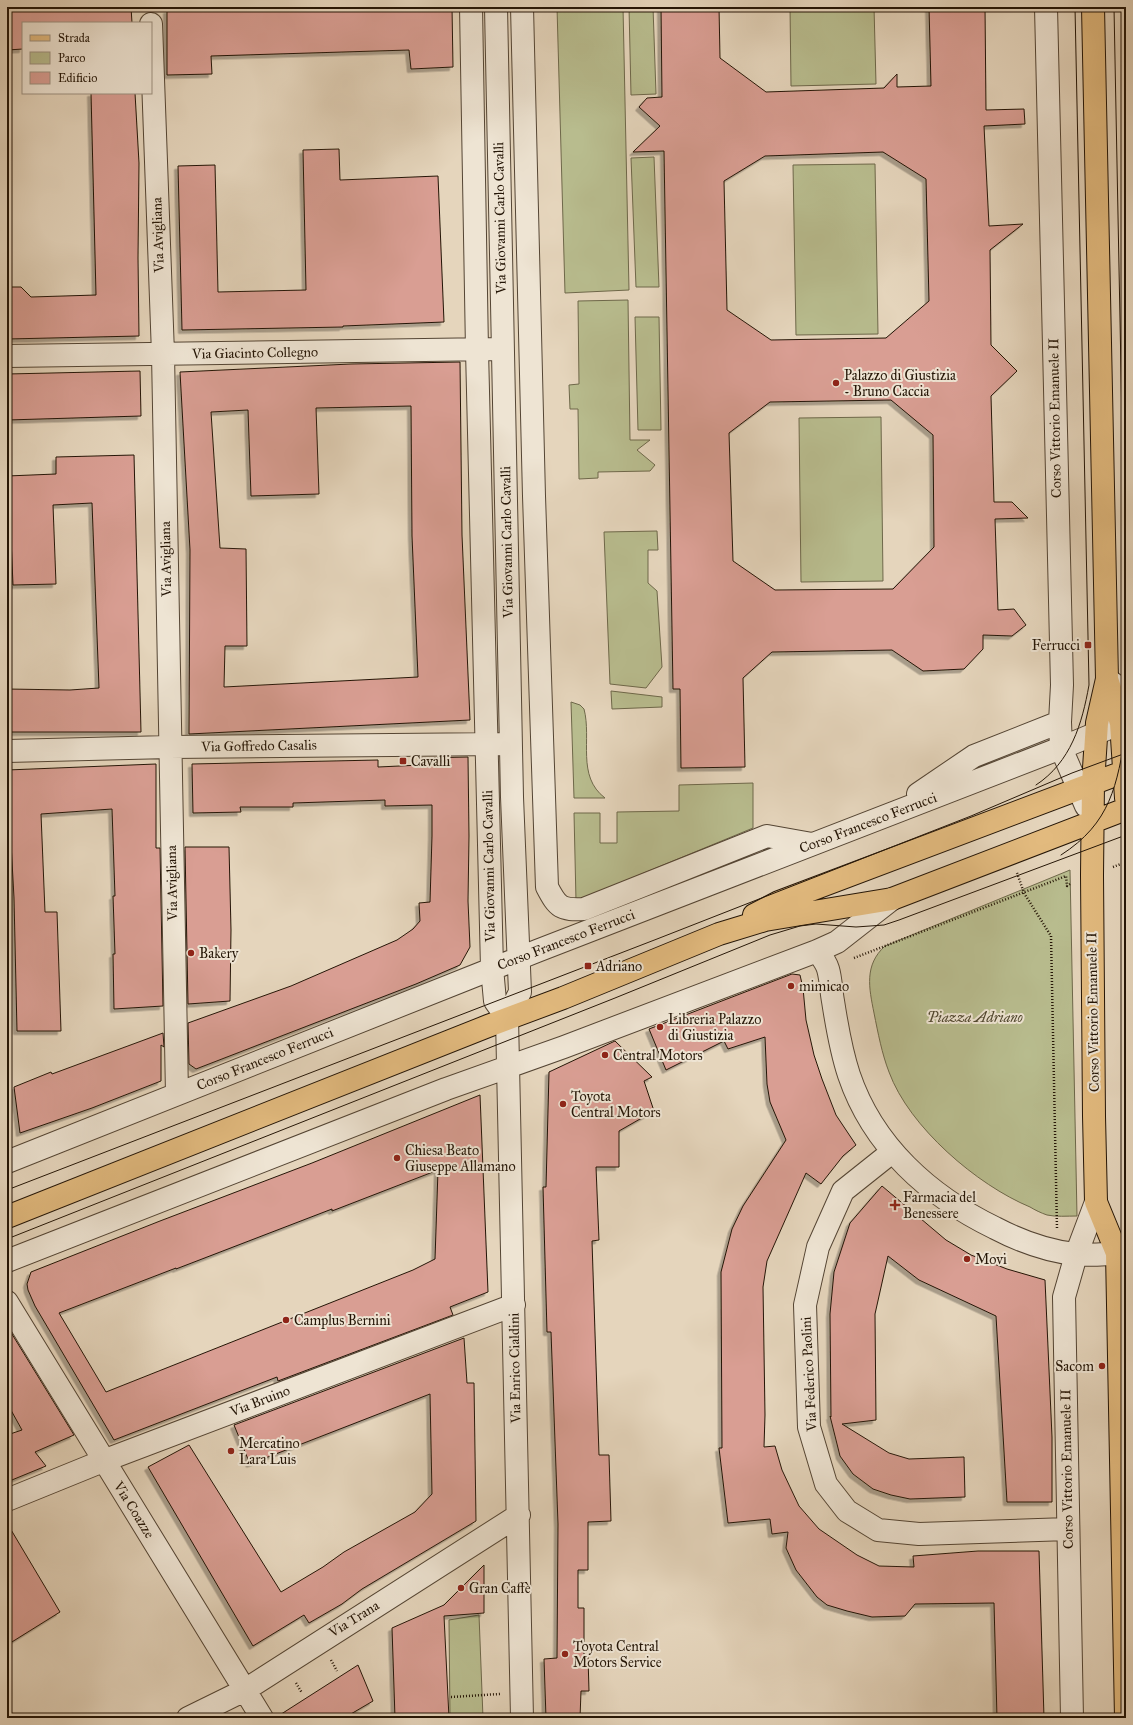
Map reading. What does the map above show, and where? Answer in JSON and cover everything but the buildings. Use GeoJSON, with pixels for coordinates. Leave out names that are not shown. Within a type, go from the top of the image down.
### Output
{"type":"FeatureCollection","features":[{"type":"Feature","properties":{"kind":"main road","name":"Corso Vittorio Emanuele II"},"geometry":{"type":"LineString","coordinates":[[1093,7],[1107,679],[1097,723],[1086,786],[1093,822],[1092,926],[1096,1202],[1123,1246],[1126,1718]]}},
{"type":"Feature","properties":{"kind":"main road","name":"Corso Vittorio Emanuele II"},"geometry":{"type":"LineString","coordinates":[[1107,679],[1124,722],[1126,798]]}},
{"type":"Feature","properties":{"kind":"main road"},"geometry":{"type":"LineString","coordinates":[[720,934],[779,902],[1125,771]]}},
{"type":"Feature","properties":{"kind":"main road"},"geometry":{"type":"LineString","coordinates":[[7,1217],[720,934],[765,920],[892,900],[1126,809]]}},
{"type":"Feature","properties":{"kind":"street","name":"Via Avigliana"},"geometry":{"type":"LineString","coordinates":[[150,7],[151,22]]}},
{"type":"Feature","properties":{"kind":"street","name":"Via Giovanni Carlo Cavalli"},"geometry":{"type":"LineString","coordinates":[[471,7],[477,350],[492,968],[495,1002],[506,1018],[520,992],[512,797],[496,7]]}},
{"type":"Feature","properties":{"kind":"street"},"geometry":{"type":"LineString","coordinates":[[522,7],[534,496],[547,887],[555,903],[568,910],[584,909],[767,836],[813,844]]}},
{"type":"Feature","properties":{"kind":"street","name":"Corso Vittorio Emanuele II"},"geometry":{"type":"LineString","coordinates":[[1046,7],[1062,685],[1060,748],[1086,786]]}},
{"type":"Feature","properties":{"kind":"street","name":"Via Avigliana"},"geometry":{"type":"LineString","coordinates":[[152,52],[163,354],[169,747],[177,1094]]}},
{"type":"Feature","properties":{"kind":"street"},"geometry":{"type":"LineString","coordinates":[[498,134],[525,137]]}},
{"type":"Feature","properties":{"kind":"street"},"geometry":{"type":"LineString","coordinates":[[501,287],[529,286]]}},
{"type":"Feature","properties":{"kind":"street","name":"Via Giacinto Collegno"},"geometry":{"type":"LineString","coordinates":[[7,356],[503,349]]}},
{"type":"Feature","properties":{"kind":"street"},"geometry":{"type":"LineString","coordinates":[[506,498],[534,496]]}},
{"type":"Feature","properties":{"kind":"street"},"geometry":{"type":"LineString","coordinates":[[1107,679],[1126,693]]}},
{"type":"Feature","properties":{"kind":"street"},"geometry":{"type":"LineString","coordinates":[[510,687],[541,691]]}},
{"type":"Feature","properties":{"kind":"street"},"geometry":{"type":"LineString","coordinates":[[890,814],[974,756],[1060,722]]}},
{"type":"Feature","properties":{"kind":"street","name":"Corso Francesco Ferrucci"},"geometry":{"type":"LineString","coordinates":[[7,1162],[492,968],[1124,722]]}},
{"type":"Feature","properties":{"kind":"street","name":"Via Goffredo Casalis"},"geometry":{"type":"LineString","coordinates":[[7,751],[169,747],[511,743]]}},
{"type":"Feature","properties":{"kind":"street"},"geometry":{"type":"LineString","coordinates":[[512,797],[544,794]]}},
{"type":"Feature","properties":{"kind":"street"},"geometry":{"type":"LineString","coordinates":[[7,1261],[508,1066],[822,959],[837,942],[892,900]]}},
{"type":"Feature","properties":{"kind":"street"},"geometry":{"type":"LineString","coordinates":[[822,959],[839,1042],[850,1076],[864,1109],[892,1152],[917,1178],[949,1203],[979,1220],[1012,1237],[1042,1248],[1076,1255],[1123,1246]]}},
{"type":"Feature","properties":{"kind":"street","name":"Via Enrico Cialdini"},"geometry":{"type":"LineString","coordinates":[[506,1018],[514,1305],[522,1718]]}},
{"type":"Feature","properties":{"kind":"street","name":"Via Federico Paolini"},"geometry":{"type":"LineString","coordinates":[[892,1152],[843,1191],[818,1247],[805,1305],[809,1427],[826,1484],[847,1511],[878,1530],[919,1534],[1068,1529]]}},
{"type":"Feature","properties":{"kind":"street","name":"Corso Vittorio Emanuele II"},"geometry":{"type":"LineString","coordinates":[[1072,1718],[1064,1297],[1076,1255],[1096,1202]]}},
{"type":"Feature","properties":{"kind":"street","name":"Via Coazze"},"geometry":{"type":"LineString","coordinates":[[7,1302],[262,1718]]}},
{"type":"Feature","properties":{"kind":"street","name":"Via Bruino"},"geometry":{"type":"LineString","coordinates":[[7,1500],[104,1461],[514,1305]]}},
{"type":"Feature","properties":{"kind":"street","name":"Via Trana"},"geometry":{"type":"LineString","coordinates":[[188,1718],[245,1690],[518,1515]]}},
{"type":"Feature","properties":{"kind":"path"},"geometry":{"type":"LineString","coordinates":[[822,959],[1024,893],[1051,936],[1057,1215]]}},
{"type":"Feature","properties":{"kind":"path"},"geometry":{"type":"LineString","coordinates":[[451,1697],[522,1692]]}},
{"type":"Feature","properties":{"kind":"green space"},"geometry":{"type":"Polygon","coordinates":[[[557,7],[623,7],[629,290],[565,293],[557,7]]]}},
{"type":"Feature","properties":{"kind":"green space"},"geometry":{"type":"Polygon","coordinates":[[[629,7],[653,7],[656,94],[631,95],[629,7]]]}},
{"type":"Feature","properties":{"kind":"green space"},"geometry":{"type":"Polygon","coordinates":[[[790,7],[874,7],[876,84],[791,86],[790,7]]]}},
{"type":"Feature","properties":{"kind":"green space"},"geometry":{"type":"Polygon","coordinates":[[[654,157],[659,287],[636,287],[631,158],[654,157]]]}},
{"type":"Feature","properties":{"kind":"green space"},"geometry":{"type":"Polygon","coordinates":[[[875,164],[878,334],[796,335],[793,165],[875,164]]]}},
{"type":"Feature","properties":{"kind":"green space"},"geometry":{"type":"Polygon","coordinates":[[[628,300],[630,440],[650,440],[637,450],[655,465],[650,471],[598,472],[598,478],[579,479],[578,409],[570,409],[569,385],[579,384],[578,301],[628,300]]]}},
{"type":"Feature","properties":{"kind":"green space"},"geometry":{"type":"Polygon","coordinates":[[[635,317],[659,317],[661,430],[638,430],[635,317]]]}},
{"type":"Feature","properties":{"kind":"green space"},"geometry":{"type":"Polygon","coordinates":[[[881,417],[883,581],[801,582],[799,418],[881,417]]]}},
{"type":"Feature","properties":{"kind":"green space"},"geometry":{"type":"Polygon","coordinates":[[[657,531],[658,550],[648,550],[648,583],[657,591],[662,667],[646,688],[610,684],[604,532],[657,531]]]}},
{"type":"Feature","properties":{"kind":"green space"},"geometry":{"type":"Polygon","coordinates":[[[611,691],[662,697],[662,707],[612,709],[611,691]]]}},
{"type":"Feature","properties":{"kind":"green space"},"geometry":{"type":"Polygon","coordinates":[[[571,702],[580,705],[584,709],[587,732],[588,768],[596,789],[605,798],[574,798],[571,702]]]}},
{"type":"Feature","properties":{"kind":"green space"},"geometry":{"type":"Polygon","coordinates":[[[753,783],[753,828],[576,901],[574,813],[600,813],[600,843],[617,843],[617,812],[679,811],[679,785],[753,783]]]}},
{"type":"Feature","properties":{"kind":"green space","name":"Piazza Adriano"},"geometry":{"type":"Polygon","coordinates":[[[1070,870],[1077,1216],[1058,1216],[1047,1215],[1040,1212],[988,1184],[947,1152],[928,1133],[912,1113],[899,1093],[884,1058],[872,1004],[870,977],[874,961],[878,953],[885,946],[1070,870]]]}},
{"type":"Feature","properties":{"kind":"green space"},"geometry":{"type":"Polygon","coordinates":[[[479,1615],[483,1718],[450,1718],[449,1620],[479,1615]]]}},
{"type":"Feature","properties":{"kind":"tram line"},"geometry":{"type":"LineString","coordinates":[[1036,785],[1048,776],[1058,765],[1073,741],[1083,714],[1089,685],[1075,7]]}},
{"type":"Feature","properties":{"kind":"tram line"},"geometry":{"type":"LineString","coordinates":[[1114,7],[1126,632]]}},
{"type":"Feature","properties":{"kind":"tram line"},"geometry":{"type":"LineString","coordinates":[[1061,855],[1078,843],[1091,830],[1109,801],[1115,786],[1126,731]]}},
{"type":"Feature","properties":{"kind":"tram line"},"geometry":{"type":"LineString","coordinates":[[7,1190],[657,939],[971,816],[1072,773],[1126,753]]}},
{"type":"Feature","properties":{"kind":"tram line"},"geometry":{"type":"LineString","coordinates":[[7,1239],[770,935],[800,926],[816,924],[856,927],[884,925],[1126,835]]}},
{"type":"Feature","properties":{"kind":"place","name":"Palazzo di Giustizia - Bruno Caccia"},"geometry":{"type":"Point","coordinates":[836,383]}},
{"type":"Feature","properties":{"kind":"place","name":"Ferrucci"},"geometry":{"type":"Point","coordinates":[1088,645]}},
{"type":"Feature","properties":{"kind":"place","name":"Cavalli"},"geometry":{"type":"Point","coordinates":[403,761]}},
{"type":"Feature","properties":{"kind":"place","name":"Bakery"},"geometry":{"type":"Point","coordinates":[191,953]}},
{"type":"Feature","properties":{"kind":"place","name":"Adriano"},"geometry":{"type":"Point","coordinates":[588,966]}},
{"type":"Feature","properties":{"kind":"place","name":"mimicao"},"geometry":{"type":"Point","coordinates":[791,986]}},
{"type":"Feature","properties":{"kind":"place","name":"Libreria Palazzo di Giustizia"},"geometry":{"type":"Point","coordinates":[660,1027]}},
{"type":"Feature","properties":{"kind":"place","name":"Central Motors"},"geometry":{"type":"Point","coordinates":[605,1055]}},
{"type":"Feature","properties":{"kind":"place","name":"Toyota Central Motors"},"geometry":{"type":"Point","coordinates":[563,1104]}},
{"type":"Feature","properties":{"kind":"place","name":"Chiesa Beato Giuseppe Allamano"},"geometry":{"type":"Point","coordinates":[397,1158]}},
{"type":"Feature","properties":{"kind":"place","name":"Farmacia del Benessere"},"geometry":{"type":"Point","coordinates":[895,1205]}},
{"type":"Feature","properties":{"kind":"place","name":"Movi"},"geometry":{"type":"Point","coordinates":[967,1259]}},
{"type":"Feature","properties":{"kind":"place","name":"Camplus Bernini"},"geometry":{"type":"Point","coordinates":[286,1320]}},
{"type":"Feature","properties":{"kind":"place","name":"Sacom"},"geometry":{"type":"Point","coordinates":[1102,1366]}},
{"type":"Feature","properties":{"kind":"place","name":"Mercatino Lara Luis"},"geometry":{"type":"Point","coordinates":[231,1451]}},
{"type":"Feature","properties":{"kind":"place","name":"Gran Caffè"},"geometry":{"type":"Point","coordinates":[461,1588]}},
{"type":"Feature","properties":{"kind":"place","name":"Toyota Central Motors Service"},"geometry":{"type":"Point","coordinates":[565,1654]}}]}
